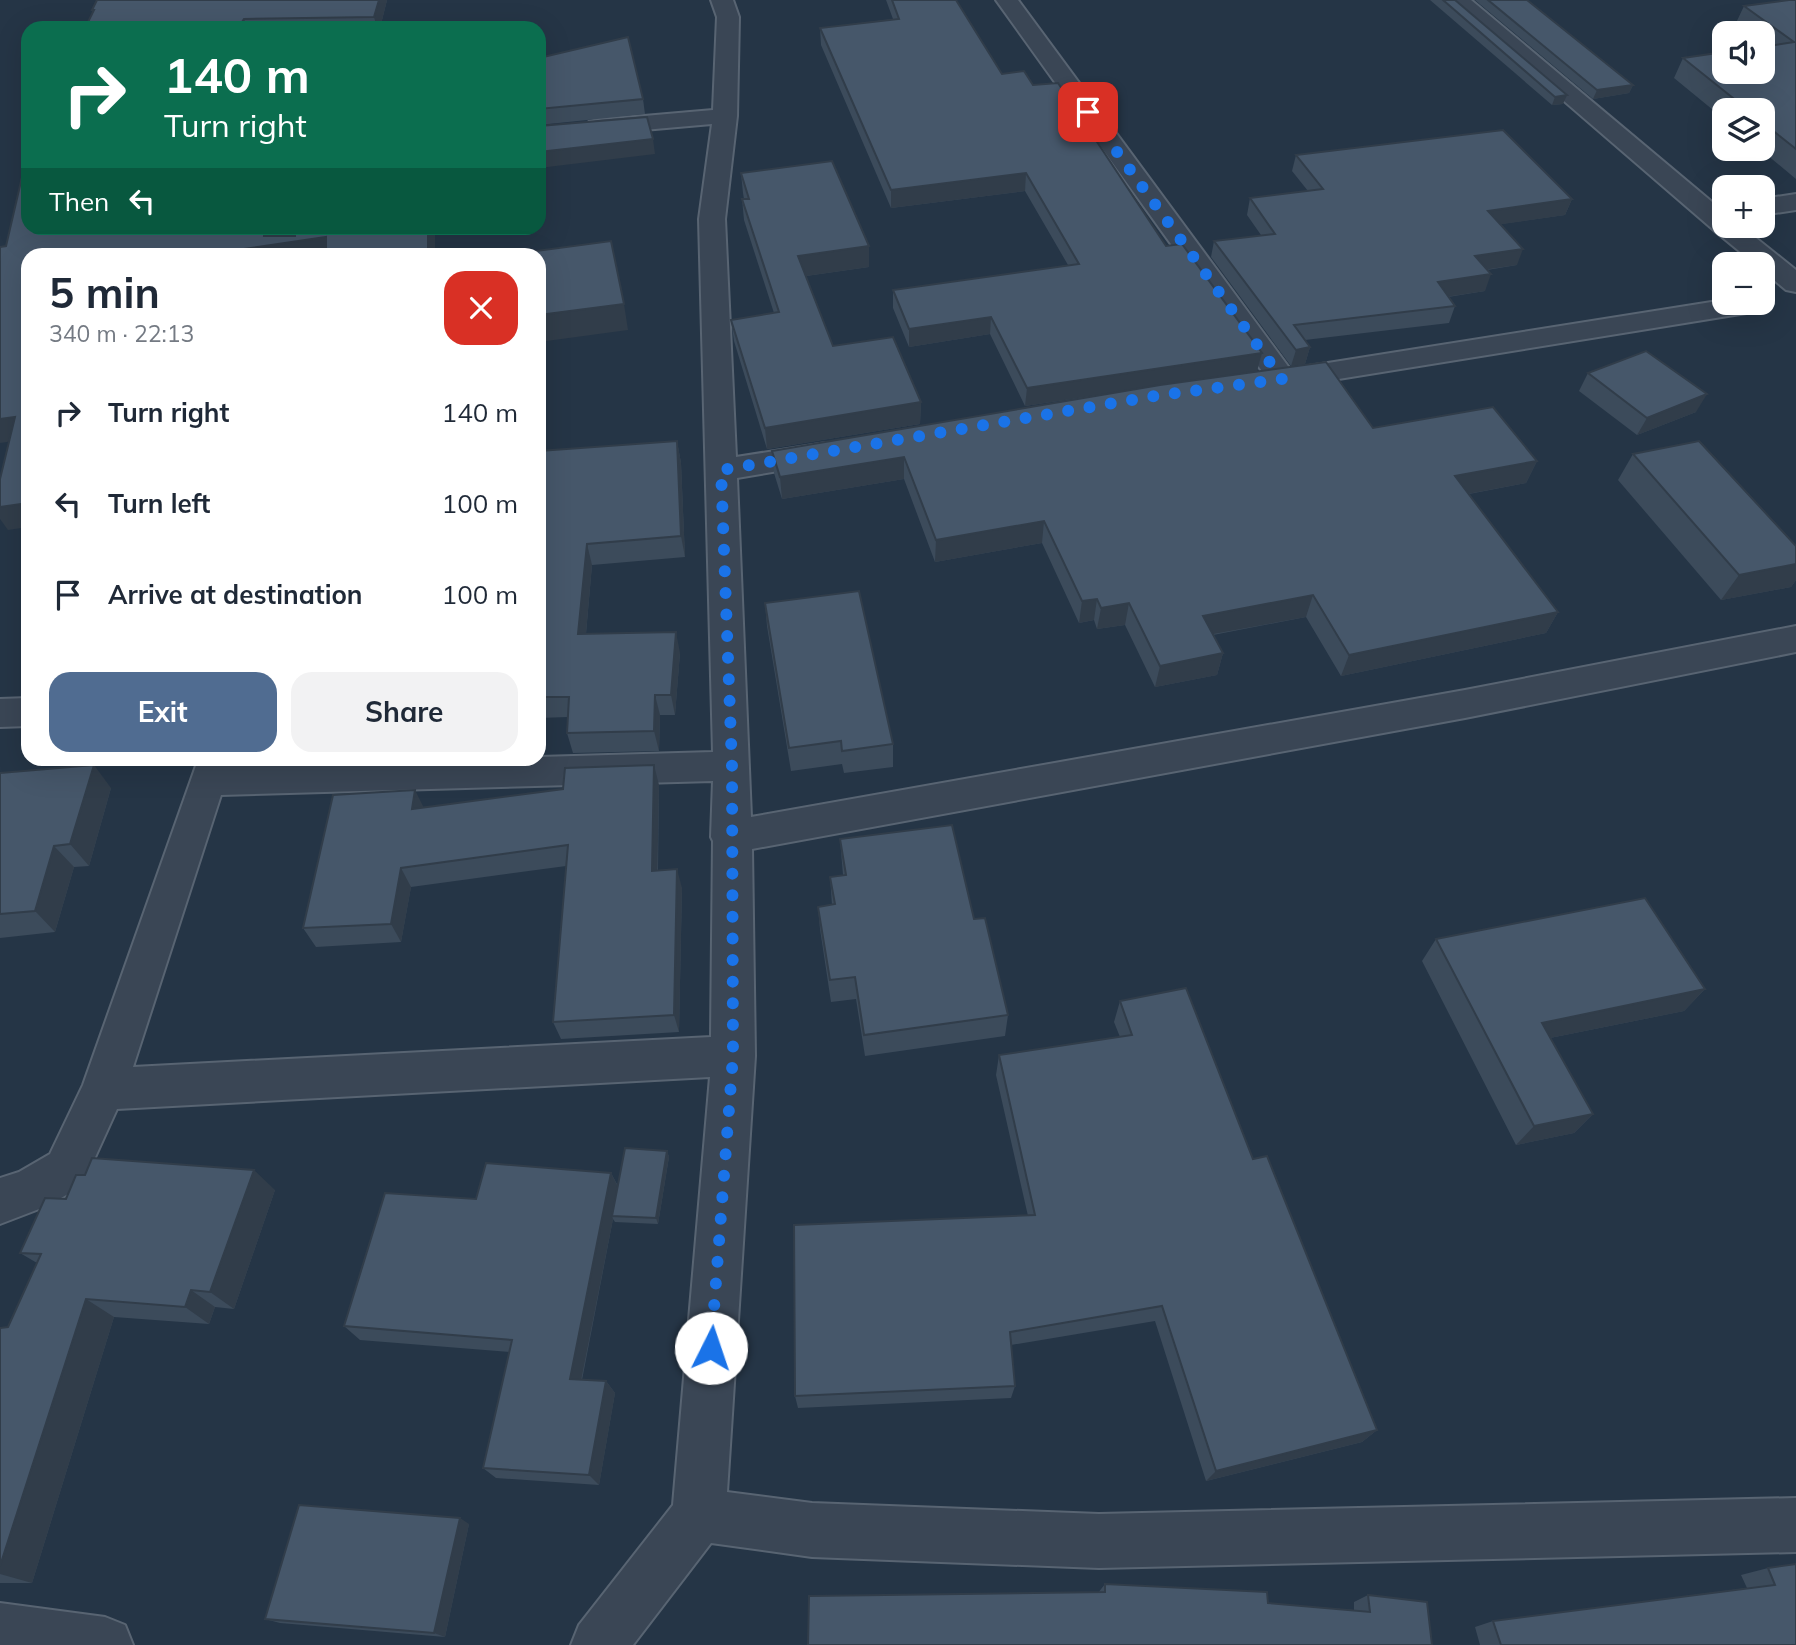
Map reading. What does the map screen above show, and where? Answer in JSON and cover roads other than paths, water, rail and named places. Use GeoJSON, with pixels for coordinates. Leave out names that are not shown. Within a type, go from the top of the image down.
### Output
{"type":"FeatureCollection","features":[{"type":"Feature","properties":{"kind":"street"},"geometry":{"type":"LineString","coordinates":[[599,1645],[699,1515],[733,1056],[730,837],[732,766],[712,219],[725,116],[728,16],[722,0]]}},
{"type":"Feature","properties":{"kind":"street"},"geometry":{"type":"LineString","coordinates":[[1007,0],[1269,381],[1712,310]]}},
{"type":"Feature","properties":{"kind":"street"},"geometry":{"type":"LineString","coordinates":[[1458,0],[1712,214]]}},
{"type":"Feature","properties":{"kind":"street"},"geometry":{"type":"LineString","coordinates":[[580,129],[725,116]]}},
{"type":"Feature","properties":{"kind":"street"},"geometry":{"type":"LineString","coordinates":[[1775,214],[1796,202]]}},
{"type":"Feature","properties":{"kind":"street"},"geometry":{"type":"LineString","coordinates":[[1741,238],[1796,284]]}},
{"type":"Feature","properties":{"kind":"street"},"geometry":{"type":"LineString","coordinates":[[1775,300],[1796,297]]}},
{"type":"Feature","properties":{"kind":"street"},"geometry":{"type":"LineString","coordinates":[[721,470],[851,448]]}},
{"type":"Feature","properties":{"kind":"street"},"geometry":{"type":"LineString","coordinates":[[730,837],[1465,704],[1796,639]]}},
{"type":"Feature","properties":{"kind":"street"},"geometry":{"type":"LineString","coordinates":[[0,713],[21,712]]}},
{"type":"Feature","properties":{"kind":"street"},"geometry":{"type":"LineString","coordinates":[[0,1201],[30,1190],[66,1170],[104,1089],[211,770],[732,766]]}},
{"type":"Feature","properties":{"kind":"street"},"geometry":{"type":"LineString","coordinates":[[104,1089],[733,1056]]}},
{"type":"Feature","properties":{"kind":"street"},"geometry":{"type":"LineString","coordinates":[[699,1515],[812,1530],[1099,1541],[1796,1525]]}},
{"type":"Feature","properties":{"kind":"street"},"geometry":{"type":"LineString","coordinates":[[0,1631],[105,1645]]}}]}
